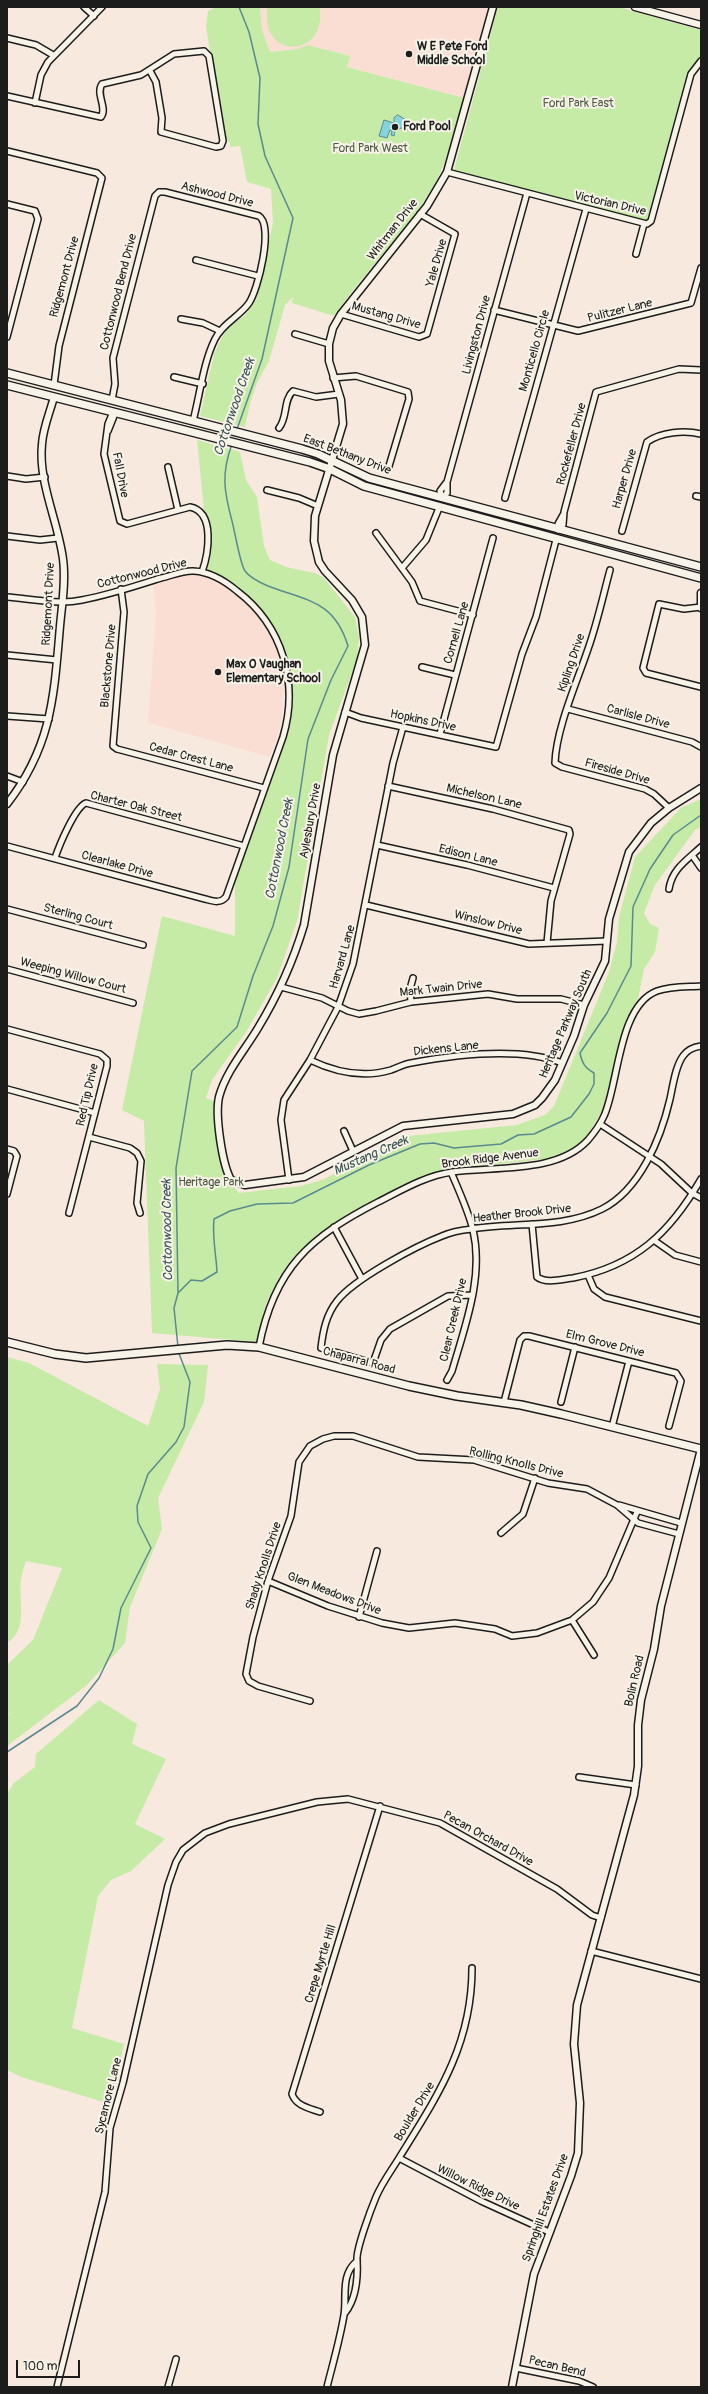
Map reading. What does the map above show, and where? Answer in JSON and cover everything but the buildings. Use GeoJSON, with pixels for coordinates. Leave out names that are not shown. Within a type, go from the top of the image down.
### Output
{"type":"FeatureCollection","features":[{"type":"Feature","properties":{"kind":"main road","name":"East Bethany Drive"},"geometry":{"type":"LineString","coordinates":[[7,373],[302,449],[332,460],[369,478],[558,530],[701,567]]}},
{"type":"Feature","properties":{"kind":"main road","name":"East Bethany Drive"},"geometry":{"type":"LineString","coordinates":[[7,385],[310,462],[330,469],[364,486],[556,540],[701,578]]}},
{"type":"Feature","properties":{"kind":"main road"},"geometry":{"type":"LineString","coordinates":[[54,385],[54,397]]}},
{"type":"Feature","properties":{"kind":"main road"},"geometry":{"type":"LineString","coordinates":[[112,400],[113,412]]}},
{"type":"Feature","properties":{"kind":"main road"},"geometry":{"type":"LineString","coordinates":[[439,508],[442,498]]}},
{"type":"Feature","properties":{"kind":"main road"},"geometry":{"type":"LineString","coordinates":[[556,540],[558,530]]}},
{"type":"Feature","properties":{"kind":"main road"},"geometry":{"type":"LineString","coordinates":[[611,555],[649,559],[656,556]]}},
{"type":"Feature","properties":{"kind":"main road","name":"Chaparral Road"},"geometry":{"type":"LineString","coordinates":[[7,1342],[74,1357],[100,1357],[212,1346],[237,1345],[258,1347],[416,1387],[457,1396],[504,1402],[701,1448]]}},
{"type":"Feature","properties":{"kind":"street"},"geometry":{"type":"LineString","coordinates":[[84,7],[94,16]]}},
{"type":"Feature","properties":{"kind":"street"},"geometry":{"type":"LineString","coordinates":[[34,103],[44,68],[53,56],[102,7]]}},
{"type":"Feature","properties":{"kind":"street","name":"Whitman Drive"},"geometry":{"type":"LineString","coordinates":[[332,460],[343,424],[343,406],[333,378],[329,361],[329,344],[333,328],[342,314],[420,214],[448,172],[493,7]]}},
{"type":"Feature","properties":{"kind":"street"},"geometry":{"type":"LineString","coordinates":[[635,7],[701,25]]}},
{"type":"Feature","properties":{"kind":"street"},"geometry":{"type":"LineString","coordinates":[[7,38],[36,45],[53,56]]}},
{"type":"Feature","properties":{"kind":"street"},"geometry":{"type":"LineString","coordinates":[[7,96],[101,117],[103,112],[100,89],[102,84],[134,77],[150,71],[163,60],[174,54],[207,52],[209,56],[222,141],[221,146],[216,147],[190,141],[164,134],[160,131],[162,118],[156,82],[150,71]]}},
{"type":"Feature","properties":{"kind":"street","name":"Victorian Drive"},"geometry":{"type":"LineString","coordinates":[[448,172],[644,224],[651,221],[691,74],[701,61]]}},
{"type":"Feature","properties":{"kind":"street","name":"Ridgemont Drive"},"geometry":{"type":"LineString","coordinates":[[7,151],[97,173],[101,176],[102,181],[59,346],[54,385]]}},
{"type":"Feature","properties":{"kind":"street","name":"Ashwood Drive"},"geometry":{"type":"LineString","coordinates":[[159,192],[261,217],[264,221],[265,247],[258,276],[248,304],[220,331],[210,351],[193,421]]}},
{"type":"Feature","properties":{"kind":"street","name":"Cottonwood Bend Drive"},"geometry":{"type":"LineString","coordinates":[[112,400],[115,349],[154,198],[159,192]]}},
{"type":"Feature","properties":{"kind":"street","name":"Livingston Drive"},"geometry":{"type":"LineString","coordinates":[[442,498],[440,491],[447,482],[527,193]]}},
{"type":"Feature","properties":{"kind":"street"},"geometry":{"type":"LineString","coordinates":[[7,204],[33,210],[37,214],[37,224],[7,337]]}},
{"type":"Feature","properties":{"kind":"street","name":"Monticello Circle"},"geometry":{"type":"LineString","coordinates":[[504,498],[586,209]]}},
{"type":"Feature","properties":{"kind":"street","name":"Yale Drive"},"geometry":{"type":"LineString","coordinates":[[420,214],[438,226],[454,232],[455,237],[428,332],[424,336]]}},
{"type":"Feature","properties":{"kind":"street"},"geometry":{"type":"LineString","coordinates":[[636,254],[644,224]]}},
{"type":"Feature","properties":{"kind":"street"},"geometry":{"type":"LineString","coordinates":[[196,260],[258,276]]}},
{"type":"Feature","properties":{"kind":"street","name":"Pulitzer Lane"},"geometry":{"type":"LineString","coordinates":[[494,310],[578,331],[588,330],[691,303],[701,268]]}},
{"type":"Feature","properties":{"kind":"street","name":"Mustang Drive"},"geometry":{"type":"LineString","coordinates":[[342,314],[419,337],[424,336]]}},
{"type":"Feature","properties":{"kind":"street"},"geometry":{"type":"LineString","coordinates":[[181,319],[203,323],[220,331]]}},
{"type":"Feature","properties":{"kind":"street"},"geometry":{"type":"LineString","coordinates":[[295,334],[329,344]]}},
{"type":"Feature","properties":{"kind":"street","name":"Rockefeller Drive"},"geometry":{"type":"LineString","coordinates":[[558,530],[563,525],[564,512],[596,392],[679,369],[701,370]]}},
{"type":"Feature","properties":{"kind":"street"},"geometry":{"type":"LineString","coordinates":[[333,378],[356,376],[408,392],[409,399],[389,466]]}},
{"type":"Feature","properties":{"kind":"street"},"geometry":{"type":"LineString","coordinates":[[174,377],[203,384]]}},
{"type":"Feature","properties":{"kind":"street"},"geometry":{"type":"LineString","coordinates":[[280,428],[286,420],[290,394],[293,391],[316,397],[339,394]]}},
{"type":"Feature","properties":{"kind":"street","name":"Ridgemont Drive"},"geometry":{"type":"LineString","coordinates":[[7,804],[23,782],[38,756],[49,719],[57,660],[64,562],[44,477],[42,444],[54,397]]}},
{"type":"Feature","properties":{"kind":"street","name":"Fall Drive"},"geometry":{"type":"LineString","coordinates":[[113,412],[114,416],[108,431],[104,454],[121,523],[127,524],[178,510]]}},
{"type":"Feature","properties":{"kind":"street","name":"Harper Drive"},"geometry":{"type":"LineString","coordinates":[[622,531],[647,442],[676,432],[688,431],[701,434]]}},
{"type":"Feature","properties":{"kind":"street","name":"Aylesbury Drive"},"geometry":{"type":"LineString","coordinates":[[235,1183],[229,1176],[225,1165],[219,1117],[219,1097],[227,1078],[281,987],[297,948],[304,925],[333,755],[362,660],[365,632],[362,617],[352,600],[331,580],[320,562],[313,530],[318,506],[332,460]]}},
{"type":"Feature","properties":{"kind":"street"},"geometry":{"type":"LineString","coordinates":[[168,467],[178,510],[195,508],[204,516],[208,546],[202,572]]}},
{"type":"Feature","properties":{"kind":"street"},"geometry":{"type":"LineString","coordinates":[[7,476],[26,479],[44,477]]}},
{"type":"Feature","properties":{"kind":"street"},"geometry":{"type":"LineString","coordinates":[[267,490],[298,498],[318,506]]}},
{"type":"Feature","properties":{"kind":"street"},"geometry":{"type":"LineString","coordinates":[[402,568],[412,559],[426,540],[439,508]]}},
{"type":"Feature","properties":{"kind":"street"},"geometry":{"type":"LineString","coordinates":[[376,533],[402,568],[420,601],[473,615]]}},
{"type":"Feature","properties":{"kind":"street"},"geometry":{"type":"LineString","coordinates":[[7,536],[40,540],[58,538]]}},
{"type":"Feature","properties":{"kind":"street","name":"Cornell Lane"},"geometry":{"type":"LineString","coordinates":[[440,734],[493,538]]}},
{"type":"Feature","properties":{"kind":"street","name":"Hopkins Drive"},"geometry":{"type":"LineString","coordinates":[[345,712],[403,727],[496,747],[522,654],[536,617],[556,540]]}},
{"type":"Feature","properties":{"kind":"street","name":"Kipling Drive"},"geometry":{"type":"LineString","coordinates":[[555,763],[557,750],[576,680],[591,643],[610,570]]}},
{"type":"Feature","properties":{"kind":"street","name":"Cottonwood Drive"},"geometry":{"type":"LineString","coordinates":[[7,597],[62,602],[83,600],[186,572],[202,572],[225,582],[255,606],[274,632],[285,659],[289,681],[289,712],[283,737],[223,900]]}},
{"type":"Feature","properties":{"kind":"street","name":"Blackstone Drive"},"geometry":{"type":"LineString","coordinates":[[113,746],[124,612],[121,589]]}},
{"type":"Feature","properties":{"kind":"street"},"geometry":{"type":"LineString","coordinates":[[701,593],[701,607],[684,609],[660,604],[643,668],[646,673],[701,687]]}},
{"type":"Feature","properties":{"kind":"street"},"geometry":{"type":"LineString","coordinates":[[7,656],[57,660]]}},
{"type":"Feature","properties":{"kind":"street"},"geometry":{"type":"LineString","coordinates":[[422,667],[455,675]]}},
{"type":"Feature","properties":{"kind":"street","name":"Carlisle Drive"},"geometry":{"type":"LineString","coordinates":[[568,709],[692,742],[701,747]]}},
{"type":"Feature","properties":{"kind":"street"},"geometry":{"type":"LineString","coordinates":[[7,716],[49,719]]}},
{"type":"Feature","properties":{"kind":"street","name":"Harvard Lane"},"geometry":{"type":"LineString","coordinates":[[289,1180],[281,1120],[282,1110],[288,1092],[310,1060],[338,1007],[354,964],[388,786],[403,727]]}},
{"type":"Feature","properties":{"kind":"street","name":"Cedar Crest Lane"},"geometry":{"type":"LineString","coordinates":[[113,746],[116,749],[264,788]]}},
{"type":"Feature","properties":{"kind":"street","name":"Fireside Drive"},"geometry":{"type":"LineString","coordinates":[[555,763],[562,767],[645,789],[654,794],[669,808]]}},
{"type":"Feature","properties":{"kind":"street"},"geometry":{"type":"LineString","coordinates":[[7,776],[23,782]]}},
{"type":"Feature","properties":{"kind":"street","name":"Michelson Lane"},"geometry":{"type":"LineString","coordinates":[[388,786],[486,807],[569,830],[570,834],[554,888]]}},
{"type":"Feature","properties":{"kind":"street","name":"Heritage Parkway South"},"geometry":{"type":"LineString","coordinates":[[235,1183],[245,1185],[289,1180],[314,1174],[353,1151],[403,1126],[500,1116],[529,1108],[542,1098],[552,1087],[584,1005],[605,961],[609,919],[629,852],[641,833],[669,808],[701,788]]}},
{"type":"Feature","properties":{"kind":"street","name":"Charter Oak Street"},"geometry":{"type":"LineString","coordinates":[[55,858],[61,841],[81,807],[86,803],[244,846]]}},
{"type":"Feature","properties":{"kind":"street","name":"Edison Lane"},"geometry":{"type":"LineString","coordinates":[[377,845],[467,865],[554,888]]}},
{"type":"Feature","properties":{"kind":"street","name":"Clearlake Drive"},"geometry":{"type":"LineString","coordinates":[[7,846],[211,900],[223,900]]}},
{"type":"Feature","properties":{"kind":"street"},"geometry":{"type":"LineString","coordinates":[[669,889],[671,878],[680,865],[701,847]]}},
{"type":"Feature","properties":{"kind":"street"},"geometry":{"type":"LineString","coordinates":[[692,855],[701,868]]}},
{"type":"Feature","properties":{"kind":"street"},"geometry":{"type":"LineString","coordinates":[[547,943],[554,888]]}},
{"type":"Feature","properties":{"kind":"street","name":"Winslow Drive"},"geometry":{"type":"LineString","coordinates":[[366,905],[529,944],[608,941]]}},
{"type":"Feature","properties":{"kind":"street","name":"Sterling Court"},"geometry":{"type":"LineString","coordinates":[[7,909],[143,945]]}},
{"type":"Feature","properties":{"kind":"street","name":"Weeping Willow Court"},"geometry":{"type":"LineString","coordinates":[[7,969],[133,1003]]}},
{"type":"Feature","properties":{"kind":"street"},"geometry":{"type":"LineString","coordinates":[[411,1002],[410,989],[413,978]]}},
{"type":"Feature","properties":{"kind":"street","name":"Brook Ridge Avenue"},"geometry":{"type":"LineString","coordinates":[[258,1347],[268,1310],[288,1269],[312,1244],[334,1227],[422,1180],[451,1172],[556,1161],[573,1153],[587,1140],[600,1124],[604,1116],[632,1016],[640,1003],[656,992],[668,988],[701,986]]}},
{"type":"Feature","properties":{"kind":"street","name":"Mark Twain Drive"},"geometry":{"type":"LineString","coordinates":[[281,987],[322,998],[338,1007],[354,1012],[367,1013],[411,1002],[488,994],[517,999],[561,999],[584,1005]]}},
{"type":"Feature","properties":{"kind":"street","name":"Red Tip Drive"},"geometry":{"type":"LineString","coordinates":[[7,1029],[100,1054],[105,1058],[108,1066],[69,1213]]}},
{"type":"Feature","properties":{"kind":"street","name":"Heather Brook Drive"},"geometry":{"type":"LineString","coordinates":[[472,1295],[448,1296],[398,1324],[381,1340],[373,1363],[321,1348],[323,1330],[329,1313],[338,1300],[362,1279],[435,1239],[473,1229],[561,1221],[583,1217],[603,1209],[622,1196],[638,1178],[660,1134],[682,1058],[693,1048],[701,1046]]}},
{"type":"Feature","properties":{"kind":"street","name":"Dickens Lane"},"geometry":{"type":"LineString","coordinates":[[310,1060],[328,1068],[361,1074],[390,1070],[411,1063],[503,1054],[545,1057],[562,1063]]}},
{"type":"Feature","properties":{"kind":"street"},"geometry":{"type":"LineString","coordinates":[[7,1089],[95,1113]]}},
{"type":"Feature","properties":{"kind":"street"},"geometry":{"type":"LineString","coordinates":[[600,1124],[648,1156],[692,1193],[701,1198]]}},
{"type":"Feature","properties":{"kind":"street"},"geometry":{"type":"LineString","coordinates":[[344,1131],[353,1151]]}},
{"type":"Feature","properties":{"kind":"street"},"geometry":{"type":"LineString","coordinates":[[89,1137],[130,1148],[137,1153],[141,1161],[136,1203],[140,1213]]}},
{"type":"Feature","properties":{"kind":"street"},"geometry":{"type":"LineString","coordinates":[[7,1149],[16,1154],[7,1194]]}},
{"type":"Feature","properties":{"kind":"street","name":"Clear Creek Drive"},"geometry":{"type":"LineString","coordinates":[[447,1380],[452,1371],[472,1295],[476,1264],[473,1229],[451,1172]]}},
{"type":"Feature","properties":{"kind":"street"},"geometry":{"type":"LineString","coordinates":[[532,1224],[537,1277],[558,1280],[588,1275],[617,1264],[655,1241],[680,1213],[701,1179]]}},
{"type":"Feature","properties":{"kind":"street"},"geometry":{"type":"LineString","coordinates":[[334,1227],[362,1279]]}},
{"type":"Feature","properties":{"kind":"street"},"geometry":{"type":"LineString","coordinates":[[655,1241],[675,1255],[701,1262]]}},
{"type":"Feature","properties":{"kind":"street"},"geometry":{"type":"LineString","coordinates":[[588,1275],[594,1289],[605,1297],[701,1321]]}},
{"type":"Feature","properties":{"kind":"street","name":"Elm Grove Drive"},"geometry":{"type":"LineString","coordinates":[[504,1402],[520,1340],[524,1336],[575,1347],[674,1372],[680,1376],[681,1381],[669,1426]]}},
{"type":"Feature","properties":{"kind":"street"},"geometry":{"type":"LineString","coordinates":[[561,1402],[575,1347]]}},
{"type":"Feature","properties":{"kind":"street"},"geometry":{"type":"LineString","coordinates":[[612,1427],[629,1361]]}},
{"type":"Feature","properties":{"kind":"street","name":"Rolling Knolls Drive"},"geometry":{"type":"LineString","coordinates":[[300,1460],[305,1452],[317,1443],[344,1435],[365,1439],[407,1455],[435,1459],[474,1460],[535,1478],[587,1489],[616,1505],[637,1512],[682,1523]]}},
{"type":"Feature","properties":{"kind":"street","name":"Bolin Road"},"geometry":{"type":"LineString","coordinates":[[601,1918],[618,1860],[636,1785],[641,1700],[679,1534],[701,1448]]}},
{"type":"Feature","properties":{"kind":"street","name":"Shady Knolls Drive"},"geometry":{"type":"LineString","coordinates":[[300,1460],[291,1516],[268,1581],[253,1637],[247,1677],[258,1686],[310,1701]]}},
{"type":"Feature","properties":{"kind":"street"},"geometry":{"type":"LineString","coordinates":[[501,1533],[523,1514],[535,1478]]}},
{"type":"Feature","properties":{"kind":"street","name":"Rolling Knolls Drive"},"geometry":{"type":"LineString","coordinates":[[616,1505],[638,1523],[679,1534]]}},
{"type":"Feature","properties":{"kind":"street","name":"Glen Meadows Drive"},"geometry":{"type":"LineString","coordinates":[[268,1581],[359,1617],[409,1628],[455,1623],[494,1629],[512,1636],[546,1631],[572,1620],[593,1602],[605,1585],[637,1512]]}},
{"type":"Feature","properties":{"kind":"street"},"geometry":{"type":"LineString","coordinates":[[664,1530],[667,1520]]}},
{"type":"Feature","properties":{"kind":"street"},"geometry":{"type":"LineString","coordinates":[[359,1617],[377,1551]]}},
{"type":"Feature","properties":{"kind":"street"},"geometry":{"type":"LineString","coordinates":[[572,1620],[594,1654]]}},
{"type":"Feature","properties":{"kind":"street"},"geometry":{"type":"LineString","coordinates":[[580,1777],[636,1785]]}},
{"type":"Feature","properties":{"kind":"street","name":"Pecan Orchard Drive"},"geometry":{"type":"LineString","coordinates":[[178,1858],[187,1846],[198,1837],[243,1820],[332,1799],[348,1799],[380,1806],[445,1825],[557,1889],[592,1915],[601,1918]]}},
{"type":"Feature","properties":{"kind":"street","name":"Crepe Myrtle Hill"},"geometry":{"type":"LineString","coordinates":[[320,2112],[299,2105],[294,2101],[292,2094],[380,1806]]}},
{"type":"Feature","properties":{"kind":"street","name":"Sycamore Lane"},"geometry":{"type":"LineString","coordinates":[[57,2387],[105,2192],[107,2144],[111,2122],[123,2083],[168,1885],[178,1858]]}},
{"type":"Feature","properties":{"kind":"street","name":"Springhill Estates Drive"},"geometry":{"type":"LineString","coordinates":[[512,2387],[531,2288],[549,2232],[571,2176],[579,2147],[580,2103],[574,2034],[579,1997],[601,1918]]}},
{"type":"Feature","properties":{"kind":"street"},"geometry":{"type":"LineString","coordinates":[[591,1951],[701,1979]]}},
{"type":"Feature","properties":{"kind":"street","name":"Boulder Drive"},"geometry":{"type":"LineString","coordinates":[[345,2313],[352,2302],[357,2282],[359,2264],[357,2261],[368,2216],[376,2197],[450,2072],[459,2051],[470,2002],[472,1968]]}},
{"type":"Feature","properties":{"kind":"street","name":"Willow Ridge Drive"},"geometry":{"type":"LineString","coordinates":[[399,2158],[481,2201],[549,2232]]}},
{"type":"Feature","properties":{"kind":"street","name":"Boulder Drive"},"geometry":{"type":"LineString","coordinates":[[327,2387],[345,2313],[344,2300],[347,2278],[351,2266],[357,2261]]}},
{"type":"Feature","properties":{"kind":"street"},"geometry":{"type":"LineString","coordinates":[[168,2387],[176,2360]]}},
{"type":"Feature","properties":{"kind":"street","name":"Pecan Bend"},"geometry":{"type":"LineString","coordinates":[[516,2368],[579,2381],[593,2387]]}},
{"type":"Feature","properties":{"kind":"shaded area","name":"W E Pete Ford Middle School"},"geometry":{"type":"Polygon","coordinates":[[[260,7],[488,7],[464,98],[347,67],[350,56],[308,45],[298,49],[270,52],[262,30],[260,7]]]}},
{"type":"Feature","properties":{"kind":"shaded area","name":"Max O Vaughan Elementary School"},"geometry":{"type":"Polygon","coordinates":[[[190,574],[205,577],[226,587],[241,598],[264,624],[272,637],[278,652],[285,680],[281,725],[270,757],[148,723],[156,614],[153,584],[190,574]]]}},
{"type":"Feature","properties":{"kind":"green space","name":"Ford Park West"},"geometry":{"type":"Polygon","coordinates":[[[216,7],[260,7],[262,30],[270,52],[298,49],[308,45],[350,56],[347,67],[464,98],[448,154],[434,185],[399,235],[346,299],[334,316],[292,303],[293,297],[285,305],[269,361],[257,383],[250,404],[245,427],[200,416],[214,354],[221,339],[228,328],[246,314],[257,298],[273,223],[271,189],[247,182],[240,146],[230,147],[230,143],[225,138],[206,27],[208,11],[216,7]]]}},
{"type":"Feature","properties":{"kind":"green space"},"geometry":{"type":"Polygon","coordinates":[[[267,7],[320,7],[320,21],[318,29],[314,36],[303,45],[289,46],[282,44],[276,40],[269,31],[267,7]]]}},
{"type":"Feature","properties":{"kind":"green space","name":"Ford Park East"},"geometry":{"type":"Polygon","coordinates":[[[498,7],[618,7],[701,30],[701,55],[685,80],[648,218],[644,222],[454,170],[498,7]]]}},
{"type":"Feature","properties":{"kind":"green space","name":"Heritage Park"},"geometry":{"type":"Polygon","coordinates":[[[197,440],[240,452],[246,480],[257,497],[264,546],[270,560],[286,567],[315,573],[324,578],[355,617],[359,637],[357,659],[329,735],[297,921],[277,978],[246,1032],[212,1080],[206,1098],[214,1101],[223,1173],[239,1193],[301,1186],[325,1179],[368,1153],[389,1145],[398,1137],[517,1125],[545,1115],[554,1106],[609,972],[617,942],[619,917],[635,857],[681,808],[701,799],[701,827],[695,830],[655,885],[644,913],[650,924],[659,928],[655,952],[644,969],[638,999],[627,1017],[602,1111],[586,1138],[573,1150],[555,1158],[446,1170],[396,1189],[347,1216],[318,1234],[295,1255],[279,1277],[265,1306],[257,1342],[152,1333],[144,1121],[122,1110],[162,916],[235,936],[235,881],[289,731],[293,705],[292,680],[288,657],[279,635],[266,615],[250,598],[230,582],[207,570],[211,548],[211,531],[204,510],[197,440]]]}},
{"type":"Feature","properties":{"kind":"green space"},"geometry":{"type":"Polygon","coordinates":[[[7,1357],[29,1363],[148,1426],[160,1389],[157,1364],[208,1365],[204,1402],[158,1498],[162,1529],[130,1607],[125,1643],[87,1685],[7,1746],[7,1714],[12,1715],[7,1713],[7,1665],[33,1640],[62,1568],[26,1561],[22,1572],[20,1587],[20,1622],[14,1637],[7,1643],[7,1357]]]}},
{"type":"Feature","properties":{"kind":"green space"},"geometry":{"type":"Polygon","coordinates":[[[99,1700],[137,1724],[132,1744],[166,1759],[135,1824],[165,1839],[131,1871],[111,1880],[98,1896],[72,2028],[124,2044],[110,2104],[21,2077],[7,2070],[7,1794],[14,1783],[35,1767],[36,1754],[99,1700]]]}},
{"type":"Feature","properties":{"kind":"water","name":"Ford Pool"},"geometry":{"type":"Polygon","coordinates":[[[398,115],[406,120],[408,130],[401,128],[395,131],[394,136],[391,135],[392,131],[390,130],[387,138],[379,136],[384,120],[394,123],[394,118],[398,115]]]}},
{"type":"Feature","properties":{"kind":"waterway","name":"Cottonwood Creek"},"geometry":{"type":"LineString","coordinates":[[237,429],[262,359],[293,218],[265,156],[258,124],[260,78],[249,32],[239,7]]}},
{"type":"Feature","properties":{"kind":"waterway","name":"Cottonwood Creek"},"geometry":{"type":"LineString","coordinates":[[178,1347],[174,1308],[178,1293],[176,1168],[192,1071],[237,1027],[253,976],[273,926],[289,867],[308,739],[331,680],[348,646],[335,619],[327,611],[307,599],[268,586],[253,578],[245,571],[239,555],[227,501],[225,482],[226,464],[232,444]]}},
{"type":"Feature","properties":{"kind":"waterway","name":"Mustang Creek"},"geometry":{"type":"LineString","coordinates":[[178,1293],[191,1280],[202,1281],[217,1272],[214,1219],[230,1211],[257,1204],[293,1203],[369,1165],[420,1144],[434,1143],[454,1148],[501,1144],[518,1135],[534,1134],[571,1117],[589,1094],[594,1084],[594,1073],[584,1065],[580,1053],[607,1013],[631,966],[633,907],[650,869],[673,835],[701,815]]}},
{"type":"Feature","properties":{"kind":"waterway","name":"Cottonwood Creek"},"geometry":{"type":"LineString","coordinates":[[7,1752],[77,1706],[99,1678],[113,1649],[121,1608],[151,1548],[138,1522],[137,1506],[148,1474],[176,1442],[184,1427],[190,1382],[178,1351]]}},
{"type":"Feature","properties":{"kind":"place","name":"W E Pete Ford Middle School"},"geometry":{"type":"Point","coordinates":[409,54]}},
{"type":"Feature","properties":{"kind":"place","name":"Ford Pool"},"geometry":{"type":"Point","coordinates":[395,127]}},
{"type":"Feature","properties":{"kind":"place","name":"Max O Vaughan Elementary School"},"geometry":{"type":"Point","coordinates":[218,672]}}]}
